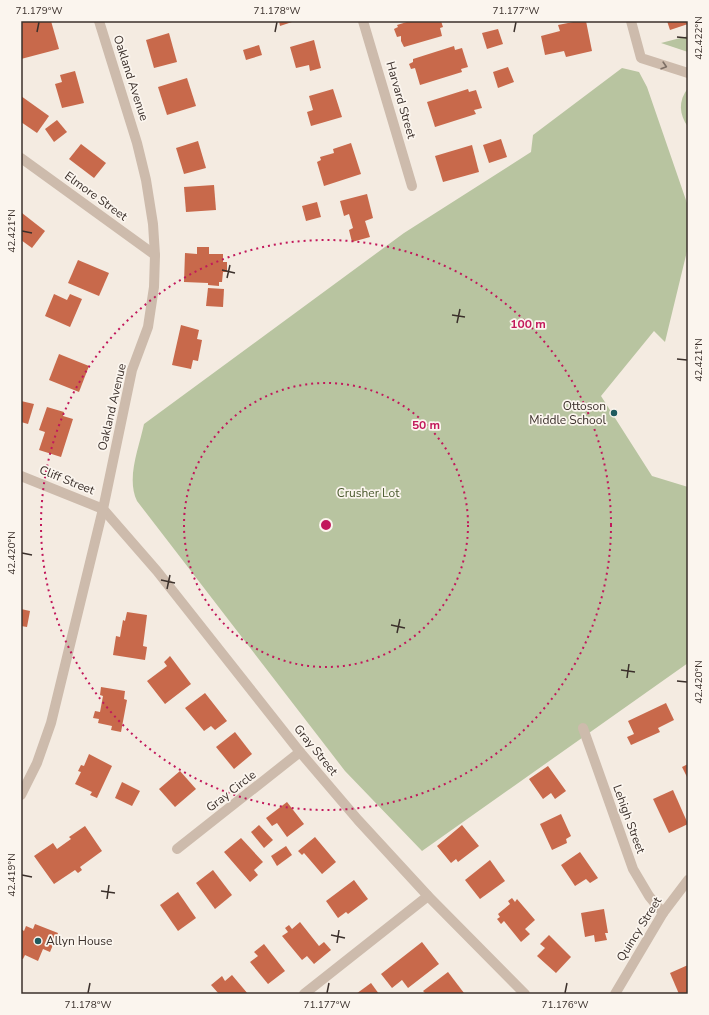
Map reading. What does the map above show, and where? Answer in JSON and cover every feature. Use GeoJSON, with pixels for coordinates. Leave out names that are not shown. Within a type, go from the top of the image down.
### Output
{"type":"FeatureCollection","features":[{"type":"Feature","properties":{"kind":"street","name":"Oakland Avenue"},"geometry":{"type":"LineString","coordinates":[[21,795],[37,763],[51,723],[104,509],[132,370],[148,327],[154,287],[155,255],[153,224],[146,180],[139,150],[99,21]]}},
{"type":"Feature","properties":{"kind":"street","name":"Harvard Street"},"geometry":{"type":"LineString","coordinates":[[363,21],[412,186]]}},
{"type":"Feature","properties":{"kind":"street"},"geometry":{"type":"LineString","coordinates":[[631,21],[641,58],[688,73]]}},
{"type":"Feature","properties":{"kind":"street","name":"Elmore Street"},"geometry":{"type":"LineString","coordinates":[[21,158],[155,255]]}},
{"type":"Feature","properties":{"kind":"street","name":"Cliff Street"},"geometry":{"type":"LineString","coordinates":[[21,476],[104,509]]}},
{"type":"Feature","properties":{"kind":"street","name":"Gray Street"},"geometry":{"type":"LineString","coordinates":[[104,509],[157,572],[300,752],[358,820],[428,896],[525,994]]}},
{"type":"Feature","properties":{"kind":"street","name":"Lehigh Street"},"geometry":{"type":"LineString","coordinates":[[583,728],[633,869],[649,896],[663,913]]}},
{"type":"Feature","properties":{"kind":"street","name":"Gray Circle"},"geometry":{"type":"LineString","coordinates":[[177,849],[300,752]]}},
{"type":"Feature","properties":{"kind":"street","name":"Quincy Street"},"geometry":{"type":"LineString","coordinates":[[615,994],[663,913],[688,880]]}},
{"type":"Feature","properties":{"kind":"street"},"geometry":{"type":"LineString","coordinates":[[304,994],[428,896]]}},
{"type":"Feature","properties":{"kind":"green space"},"geometry":{"type":"Polygon","coordinates":[[[688,36],[688,52],[661,43],[688,36]]]}},
{"type":"Feature","properties":{"kind":"green space","name":"Crusher Lot"},"geometry":{"type":"Polygon","coordinates":[[[622,68],[639,72],[647,87],[688,206],[688,247],[665,342],[654,331],[601,396],[652,476],[688,487],[688,663],[422,851],[345,771],[137,501],[133,483],[134,463],[144,424],[404,233],[531,152],[533,135],[622,68]]]}},
{"type":"Feature","properties":{"kind":"green space"},"geometry":{"type":"Polygon","coordinates":[[[688,88],[688,127],[681,112],[681,103],[688,88]]]}},
{"type":"Feature","properties":{"kind":"building"},"geometry":{"type":"Polygon","coordinates":[[[21,21],[51,21],[59,49],[21,59],[21,21]]]}},
{"type":"Feature","properties":{"kind":"building"},"geometry":{"type":"Polygon","coordinates":[[[279,21],[295,21],[280,26],[279,21]]]}},
{"type":"Feature","properties":{"kind":"building"},"geometry":{"type":"Polygon","coordinates":[[[410,21],[441,21],[443,27],[440,28],[442,36],[404,47],[401,41],[401,36],[397,37],[394,29],[398,27],[397,25],[410,21]]]}},
{"type":"Feature","properties":{"kind":"building"},"geometry":{"type":"Polygon","coordinates":[[[586,21],[592,51],[566,57],[564,51],[545,55],[541,36],[560,31],[558,25],[586,21]]]}},
{"type":"Feature","properties":{"kind":"building"},"geometry":{"type":"Polygon","coordinates":[[[667,21],[688,21],[688,24],[670,30],[667,21]]]}},
{"type":"Feature","properties":{"kind":"building"},"geometry":{"type":"Polygon","coordinates":[[[498,29],[503,44],[487,49],[482,33],[498,29]]]}},
{"type":"Feature","properties":{"kind":"building"},"geometry":{"type":"Polygon","coordinates":[[[169,33],[177,62],[154,68],[146,40],[169,33]]]}},
{"type":"Feature","properties":{"kind":"building"},"geometry":{"type":"Polygon","coordinates":[[[314,40],[321,68],[310,71],[309,65],[296,68],[290,47],[314,40]]]}},
{"type":"Feature","properties":{"kind":"building"},"geometry":{"type":"Polygon","coordinates":[[[259,45],[262,55],[246,60],[243,50],[259,45]]]}},
{"type":"Feature","properties":{"kind":"building"},"geometry":{"type":"Polygon","coordinates":[[[454,46],[455,50],[462,48],[468,67],[461,69],[462,72],[420,85],[415,68],[411,69],[409,64],[413,62],[413,59],[454,46]]]}},
{"type":"Feature","properties":{"kind":"building"},"geometry":{"type":"Polygon","coordinates":[[[508,67],[514,82],[498,88],[493,72],[508,67]]]}},
{"type":"Feature","properties":{"kind":"building"},"geometry":{"type":"Polygon","coordinates":[[[75,71],[84,103],[62,108],[55,84],[62,82],[60,75],[75,71]]]}},
{"type":"Feature","properties":{"kind":"building"},"geometry":{"type":"Polygon","coordinates":[[[187,78],[196,106],[167,115],[158,87],[187,78]]]}},
{"type":"Feature","properties":{"kind":"building"},"geometry":{"type":"Polygon","coordinates":[[[333,89],[342,117],[311,126],[307,112],[313,110],[309,96],[333,89]]]}},
{"type":"Feature","properties":{"kind":"building"},"geometry":{"type":"Polygon","coordinates":[[[468,89],[469,92],[476,90],[482,108],[474,110],[476,114],[435,127],[427,102],[468,89]]]}},
{"type":"Feature","properties":{"kind":"building"},"geometry":{"type":"Polygon","coordinates":[[[21,96],[49,116],[37,133],[21,122],[21,96]]]}},
{"type":"Feature","properties":{"kind":"building"},"geometry":{"type":"Polygon","coordinates":[[[57,120],[67,132],[54,142],[45,129],[57,120]]]}},
{"type":"Feature","properties":{"kind":"building"},"geometry":{"type":"Polygon","coordinates":[[[501,139],[507,157],[489,163],[483,145],[501,139]]]}},
{"type":"Feature","properties":{"kind":"building"},"geometry":{"type":"Polygon","coordinates":[[[198,141],[206,168],[184,174],[176,148],[198,141]]]}},
{"type":"Feature","properties":{"kind":"building"},"geometry":{"type":"Polygon","coordinates":[[[351,143],[361,174],[324,186],[317,162],[321,160],[320,157],[334,153],[333,149],[351,143]]]}},
{"type":"Feature","properties":{"kind":"building"},"geometry":{"type":"Polygon","coordinates":[[[81,144],[106,163],[94,178],[69,159],[81,144]]]}},
{"type":"Feature","properties":{"kind":"building"},"geometry":{"type":"Polygon","coordinates":[[[472,145],[479,172],[443,182],[435,156],[472,145]]]}},
{"type":"Feature","properties":{"kind":"building"},"geometry":{"type":"Polygon","coordinates":[[[214,185],[216,210],[186,212],[184,187],[214,185]]]}},
{"type":"Feature","properties":{"kind":"building"},"geometry":{"type":"Polygon","coordinates":[[[367,194],[373,218],[365,221],[370,237],[352,242],[349,230],[353,228],[349,214],[344,216],[340,201],[367,194]]]}},
{"type":"Feature","properties":{"kind":"building"},"geometry":{"type":"Polygon","coordinates":[[[317,202],[321,217],[306,221],[302,206],[317,202]]]}},
{"type":"Feature","properties":{"kind":"building"},"geometry":{"type":"Polygon","coordinates":[[[22,213],[45,231],[32,248],[21,240],[22,213]]]}},
{"type":"Feature","properties":{"kind":"building"},"geometry":{"type":"Polygon","coordinates":[[[197,247],[209,247],[209,254],[223,254],[223,262],[227,262],[227,272],[223,272],[222,282],[219,282],[219,286],[208,285],[208,283],[184,282],[185,253],[197,254],[197,247]]]}},
{"type":"Feature","properties":{"kind":"building"},"geometry":{"type":"Polygon","coordinates":[[[78,260],[109,273],[99,296],[68,283],[78,260]]]}},
{"type":"Feature","properties":{"kind":"building"},"geometry":{"type":"Polygon","coordinates":[[[208,288],[224,289],[223,307],[206,306],[208,288]]]}},
{"type":"Feature","properties":{"kind":"building"},"geometry":{"type":"Polygon","coordinates":[[[54,294],[67,300],[70,294],[82,299],[70,327],[45,316],[54,294]]]}},
{"type":"Feature","properties":{"kind":"building"},"geometry":{"type":"Polygon","coordinates":[[[181,325],[199,330],[197,339],[202,340],[198,361],[193,360],[191,369],[172,365],[181,325]]]}},
{"type":"Feature","properties":{"kind":"building"},"geometry":{"type":"Polygon","coordinates":[[[59,354],[89,366],[79,392],[49,380],[59,354]]]}},
{"type":"Feature","properties":{"kind":"building"},"geometry":{"type":"Polygon","coordinates":[[[21,401],[34,404],[28,424],[21,422],[21,401]]]}},
{"type":"Feature","properties":{"kind":"building"},"geometry":{"type":"Polygon","coordinates":[[[47,407],[64,412],[63,416],[73,419],[61,457],[39,450],[45,432],[39,430],[47,407]]]}},
{"type":"Feature","properties":{"kind":"building"},"geometry":{"type":"Polygon","coordinates":[[[21,609],[30,611],[27,627],[21,626],[21,609]]]}},
{"type":"Feature","properties":{"kind":"building"},"geometry":{"type":"Polygon","coordinates":[[[127,612],[147,615],[143,646],[147,647],[145,660],[113,655],[116,636],[120,637],[123,620],[125,621],[127,612]]]}},
{"type":"Feature","properties":{"kind":"building"},"geometry":{"type":"Polygon","coordinates":[[[170,656],[191,684],[165,704],[147,681],[167,666],[164,662],[170,656]]]}},
{"type":"Feature","properties":{"kind":"building"},"geometry":{"type":"Polygon","coordinates":[[[101,687],[125,691],[124,699],[127,700],[121,732],[111,730],[112,726],[98,723],[99,719],[93,718],[95,711],[100,712],[103,696],[100,695],[101,687]]]}},
{"type":"Feature","properties":{"kind":"building"},"geometry":{"type":"Polygon","coordinates":[[[205,693],[227,721],[215,730],[211,726],[204,731],[185,708],[205,693]]]}},
{"type":"Feature","properties":{"kind":"building"},"geometry":{"type":"Polygon","coordinates":[[[666,703],[674,720],[658,728],[660,732],[631,745],[627,737],[634,734],[628,721],[666,703]]]}},
{"type":"Feature","properties":{"kind":"building"},"geometry":{"type":"Polygon","coordinates":[[[235,732],[252,754],[234,769],[216,747],[235,732]]]}},
{"type":"Feature","properties":{"kind":"building"},"geometry":{"type":"Polygon","coordinates":[[[89,754],[112,766],[97,798],[90,795],[92,792],[75,784],[81,772],[78,771],[81,765],[84,766],[89,754]]]}},
{"type":"Feature","properties":{"kind":"building"},"geometry":{"type":"Polygon","coordinates":[[[688,764],[688,779],[682,767],[688,764]]]}},
{"type":"Feature","properties":{"kind":"building"},"geometry":{"type":"Polygon","coordinates":[[[548,766],[566,791],[555,799],[551,793],[543,799],[529,779],[548,766]]]}},
{"type":"Feature","properties":{"kind":"building"},"geometry":{"type":"Polygon","coordinates":[[[180,771],[196,789],[175,807],[159,789],[180,771]]]}},
{"type":"Feature","properties":{"kind":"building"},"geometry":{"type":"Polygon","coordinates":[[[122,782],[140,791],[132,806],[115,798],[122,782]]]}},
{"type":"Feature","properties":{"kind":"building"},"geometry":{"type":"Polygon","coordinates":[[[673,790],[688,824],[669,833],[653,799],[673,790]]]}},
{"type":"Feature","properties":{"kind":"building"},"geometry":{"type":"Polygon","coordinates":[[[287,802],[304,824],[287,837],[277,823],[272,826],[266,818],[287,802]]]}},
{"type":"Feature","properties":{"kind":"building"},"geometry":{"type":"Polygon","coordinates":[[[561,814],[571,836],[566,839],[567,843],[552,850],[540,824],[561,814]]]}},
{"type":"Feature","properties":{"kind":"building"},"geometry":{"type":"Polygon","coordinates":[[[259,825],[273,840],[264,848],[251,832],[259,825]]]}},
{"type":"Feature","properties":{"kind":"building"},"geometry":{"type":"Polygon","coordinates":[[[462,825],[479,846],[458,862],[456,859],[451,863],[437,846],[462,825]]]}},
{"type":"Feature","properties":{"kind":"building"},"geometry":{"type":"Polygon","coordinates":[[[85,826],[102,851],[80,867],[82,870],[78,873],[75,870],[54,884],[34,856],[53,843],[57,849],[71,839],[69,837],[85,826]]]}},
{"type":"Feature","properties":{"kind":"building"},"geometry":{"type":"Polygon","coordinates":[[[315,837],[336,862],[322,874],[304,853],[302,855],[298,851],[315,837]]]}},
{"type":"Feature","properties":{"kind":"building"},"geometry":{"type":"Polygon","coordinates":[[[241,838],[263,862],[254,870],[258,875],[250,882],[224,852],[241,838]]]}},
{"type":"Feature","properties":{"kind":"building"},"geometry":{"type":"Polygon","coordinates":[[[286,846],[292,855],[277,866],[271,856],[286,846]]]}},
{"type":"Feature","properties":{"kind":"building"},"geometry":{"type":"Polygon","coordinates":[[[580,852],[598,878],[590,883],[586,879],[575,886],[561,865],[580,852]]]}},
{"type":"Feature","properties":{"kind":"building"},"geometry":{"type":"Polygon","coordinates":[[[490,860],[505,881],[480,899],[465,880],[490,860]]]}},
{"type":"Feature","properties":{"kind":"building"},"geometry":{"type":"Polygon","coordinates":[[[213,870],[232,895],[215,909],[196,883],[213,870]]]}},
{"type":"Feature","properties":{"kind":"building"},"geometry":{"type":"Polygon","coordinates":[[[354,880],[368,899],[348,914],[346,912],[338,918],[326,901],[354,880]]]}},
{"type":"Feature","properties":{"kind":"building"},"geometry":{"type":"Polygon","coordinates":[[[178,892],[196,918],[178,931],[160,905],[178,892]]]}},
{"type":"Feature","properties":{"kind":"building"},"geometry":{"type":"Polygon","coordinates":[[[512,898],[515,902],[517,899],[535,920],[525,929],[530,934],[521,942],[504,921],[501,924],[497,919],[500,917],[498,914],[510,904],[508,901],[512,898]]]}},
{"type":"Feature","properties":{"kind":"building"},"geometry":{"type":"Polygon","coordinates":[[[604,909],[608,933],[605,933],[607,940],[595,942],[594,935],[585,937],[581,913],[604,909]]]}},
{"type":"Feature","properties":{"kind":"building"},"geometry":{"type":"Polygon","coordinates":[[[300,922],[319,946],[324,942],[331,950],[314,964],[307,956],[302,960],[282,936],[288,932],[285,928],[289,925],[292,929],[300,922]]]}},
{"type":"Feature","properties":{"kind":"building","name":"Allyn House"},"geometry":{"type":"Polygon","coordinates":[[[35,924],[58,933],[50,952],[43,949],[38,961],[25,955],[23,959],[21,959],[21,929],[24,931],[26,926],[33,929],[35,924]]]}},
{"type":"Feature","properties":{"kind":"building"},"geometry":{"type":"Polygon","coordinates":[[[549,935],[571,957],[556,973],[537,956],[545,948],[540,944],[549,935]]]}},
{"type":"Feature","properties":{"kind":"building"},"geometry":{"type":"Polygon","coordinates":[[[422,942],[439,964],[408,988],[402,980],[392,988],[381,974],[422,942]]]}},
{"type":"Feature","properties":{"kind":"building"},"geometry":{"type":"Polygon","coordinates":[[[264,944],[285,971],[268,984],[250,962],[258,956],[254,952],[264,944]]]}},
{"type":"Feature","properties":{"kind":"building"},"geometry":{"type":"Polygon","coordinates":[[[688,965],[688,994],[679,994],[670,973],[688,965]]]}},
{"type":"Feature","properties":{"kind":"building"},"geometry":{"type":"Polygon","coordinates":[[[448,972],[464,993],[426,994],[423,991],[448,972]]]}},
{"type":"Feature","properties":{"kind":"building"},"geometry":{"type":"Polygon","coordinates":[[[232,975],[248,994],[219,994],[211,985],[222,976],[225,981],[232,975]]]}},
{"type":"Feature","properties":{"kind":"building"},"geometry":{"type":"Polygon","coordinates":[[[371,983],[379,994],[356,994],[371,983]]]}},
{"type":"Feature","properties":{"kind":"place","name":"Ottoson Middle School"},"geometry":{"type":"Point","coordinates":[614,413]}},
{"type":"Feature","properties":{"kind":"place","name":"Allyn House"},"geometry":{"type":"Point","coordinates":[38,941]}}]}
